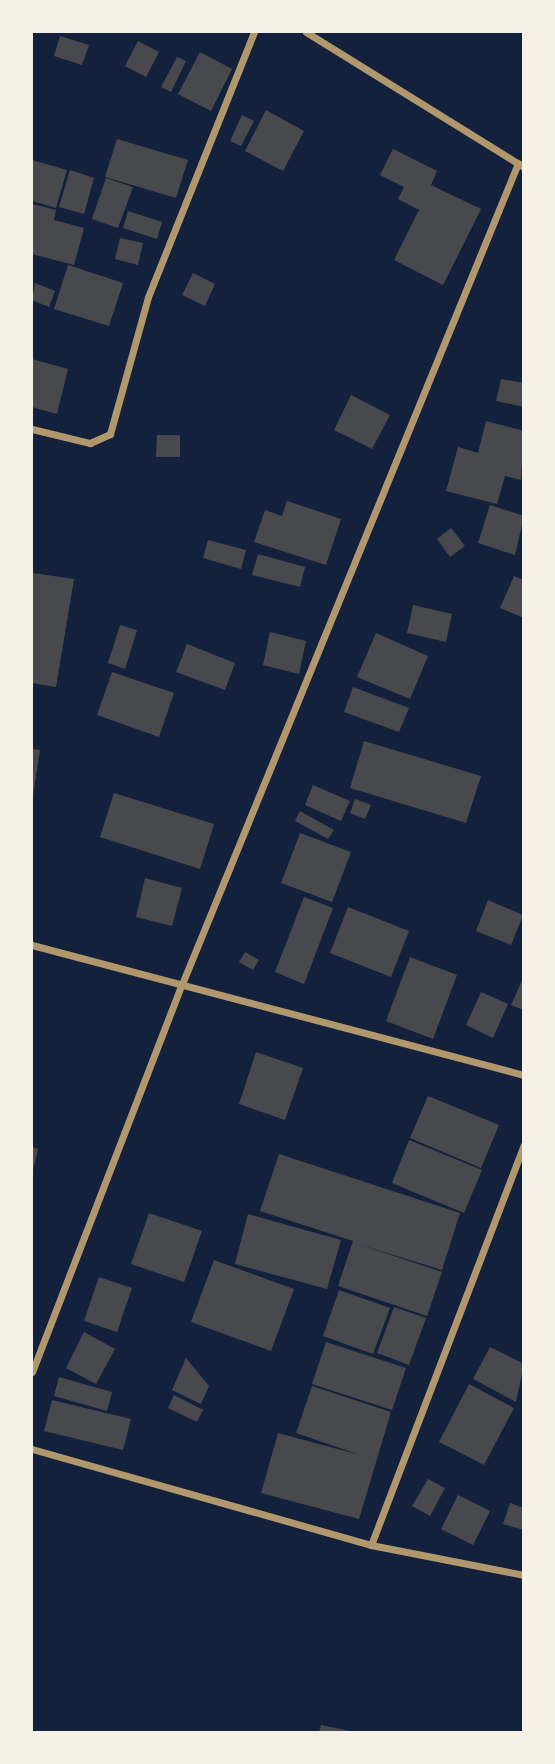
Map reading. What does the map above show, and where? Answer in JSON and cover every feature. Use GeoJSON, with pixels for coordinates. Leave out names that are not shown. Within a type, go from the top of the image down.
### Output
{"type":"FeatureCollection","features":[{"type":"Feature","properties":{"kind":"street"},"geometry":{"type":"LineString","coordinates":[[32,429],[90,443],[110,434],[148,297],[254,32]]}},
{"type":"Feature","properties":{"kind":"street"},"geometry":{"type":"LineString","coordinates":[[32,1372],[182,984],[521,165],[306,32]]}},
{"type":"Feature","properties":{"kind":"street"},"geometry":{"type":"LineString","coordinates":[[32,945],[523,1075]]}},
{"type":"Feature","properties":{"kind":"street"},"geometry":{"type":"LineString","coordinates":[[371,1545],[523,1144]]}},
{"type":"Feature","properties":{"kind":"street"},"geometry":{"type":"LineString","coordinates":[[32,1449],[371,1545],[523,1575]]}},
{"type":"Feature","properties":{"kind":"building"},"geometry":{"type":"Polygon","coordinates":[[[60,36],[89,45],[82,65],[54,56],[60,36]]]}},
{"type":"Feature","properties":{"kind":"building"},"geometry":{"type":"Polygon","coordinates":[[[138,41],[159,52],[146,77],[125,66],[138,41]]]}},
{"type":"Feature","properties":{"kind":"building"},"geometry":{"type":"Polygon","coordinates":[[[200,52],[232,69],[211,111],[178,94],[200,52]]]}},
{"type":"Feature","properties":{"kind":"building"},"geometry":{"type":"Polygon","coordinates":[[[177,57],[186,61],[171,92],[161,87],[177,57]]]}},
{"type":"Feature","properties":{"kind":"building"},"geometry":{"type":"Polygon","coordinates":[[[266,110],[304,131],[283,171],[245,151],[266,110]]]}},
{"type":"Feature","properties":{"kind":"building"},"geometry":{"type":"Polygon","coordinates":[[[242,115],[254,121],[241,146],[230,141],[242,115]]]}},
{"type":"Feature","properties":{"kind":"building"},"geometry":{"type":"Polygon","coordinates":[[[117,139],[188,160],[176,198],[105,177],[117,139]]]}},
{"type":"Feature","properties":{"kind":"building"},"geometry":{"type":"Polygon","coordinates":[[[393,149],[437,171],[431,185],[481,209],[443,285],[394,260],[419,210],[398,199],[404,187],[380,175],[393,149]]]}},
{"type":"Feature","properties":{"kind":"building"},"geometry":{"type":"Polygon","coordinates":[[[32,160],[67,170],[56,208],[32,201],[32,160]]]}},
{"type":"Feature","properties":{"kind":"building"},"geometry":{"type":"Polygon","coordinates":[[[70,170],[94,178],[84,214],[59,207],[70,170]]]}},
{"type":"Feature","properties":{"kind":"building"},"geometry":{"type":"Polygon","coordinates":[[[106,178],[133,187],[118,228],[92,219],[106,178]]]}},
{"type":"Feature","properties":{"kind":"building"},"geometry":{"type":"Polygon","coordinates":[[[32,204],[56,210],[54,220],[84,228],[74,265],[32,254],[32,204]]]}},
{"type":"Feature","properties":{"kind":"building"},"geometry":{"type":"Polygon","coordinates":[[[128,211],[162,222],[157,239],[123,228],[128,211]]]}},
{"type":"Feature","properties":{"kind":"building"},"geometry":{"type":"Polygon","coordinates":[[[120,238],[143,243],[138,265],[115,259],[120,238]]]}},
{"type":"Feature","properties":{"kind":"building"},"geometry":{"type":"Polygon","coordinates":[[[68,265],[123,283],[109,326],[54,309],[68,265]]]}},
{"type":"Feature","properties":{"kind":"building"},"geometry":{"type":"Polygon","coordinates":[[[193,273],[215,284],[205,306],[182,295],[193,273]]]}},
{"type":"Feature","properties":{"kind":"building"},"geometry":{"type":"Polygon","coordinates":[[[35,283],[55,291],[49,307],[32,300],[35,283]]]}},
{"type":"Feature","properties":{"kind":"building"},"geometry":{"type":"Polygon","coordinates":[[[32,359],[68,369],[57,414],[32,407],[32,359]]]}},
{"type":"Feature","properties":{"kind":"building"},"geometry":{"type":"Polygon","coordinates":[[[501,379],[524,383],[524,407],[496,401],[501,379]]]}},
{"type":"Feature","properties":{"kind":"building"},"geometry":{"type":"Polygon","coordinates":[[[351,395],[390,415],[372,449],[334,430],[351,395]]]}},
{"type":"Feature","properties":{"kind":"building"},"geometry":{"type":"Polygon","coordinates":[[[486,421],[524,431],[521,480],[505,476],[497,504],[446,491],[458,447],[478,453],[486,421]]]}},
{"type":"Feature","properties":{"kind":"building"},"geometry":{"type":"Polygon","coordinates":[[[157,435],[180,435],[180,457],[156,457],[157,435]]]}},
{"type":"Feature","properties":{"kind":"building"},"geometry":{"type":"Polygon","coordinates":[[[287,501],[341,519],[326,565],[254,542],[265,510],[282,516],[287,501]]]}},
{"type":"Feature","properties":{"kind":"building"},"geometry":{"type":"Polygon","coordinates":[[[490,505],[524,516],[515,555],[478,543],[490,505]]]}},
{"type":"Feature","properties":{"kind":"building"},"geometry":{"type":"Polygon","coordinates":[[[451,528],[465,546],[450,557],[437,539],[451,528]]]}},
{"type":"Feature","properties":{"kind":"building"},"geometry":{"type":"Polygon","coordinates":[[[208,540],[246,550],[241,569],[203,558],[208,540]]]}},
{"type":"Feature","properties":{"kind":"building"},"geometry":{"type":"Polygon","coordinates":[[[258,554],[305,567],[300,587],[252,575],[258,554]]]}},
{"type":"Feature","properties":{"kind":"building"},"geometry":{"type":"Polygon","coordinates":[[[33,573],[74,579],[56,687],[32,683],[33,573]]]}},
{"type":"Feature","properties":{"kind":"building"},"geometry":{"type":"Polygon","coordinates":[[[514,576],[524,580],[524,618],[500,608],[514,576]]]}},
{"type":"Feature","properties":{"kind":"building"},"geometry":{"type":"Polygon","coordinates":[[[413,605],[452,614],[446,642],[407,633],[413,605]]]}},
{"type":"Feature","properties":{"kind":"building"},"geometry":{"type":"Polygon","coordinates":[[[120,625],[137,630],[125,669],[108,663],[120,625]]]}},
{"type":"Feature","properties":{"kind":"building"},"geometry":{"type":"Polygon","coordinates":[[[270,632],[306,641],[299,674],[263,665],[270,632]]]}},
{"type":"Feature","properties":{"kind":"building"},"geometry":{"type":"Polygon","coordinates":[[[376,633],[428,656],[410,699],[357,677],[376,633]]]}},
{"type":"Feature","properties":{"kind":"building"},"geometry":{"type":"Polygon","coordinates":[[[187,644],[235,663],[225,690],[176,672],[187,644]]]}},
{"type":"Feature","properties":{"kind":"building"},"geometry":{"type":"Polygon","coordinates":[[[112,672],[174,693],[159,737],[97,715],[112,672]]]}},
{"type":"Feature","properties":{"kind":"building"},"geometry":{"type":"Polygon","coordinates":[[[353,687],[409,708],[399,732],[344,712],[353,687]]]}},
{"type":"Feature","properties":{"kind":"building"},"geometry":{"type":"Polygon","coordinates":[[[364,741],[481,776],[466,823],[350,788],[364,741]]]}},
{"type":"Feature","properties":{"kind":"building"},"geometry":{"type":"Polygon","coordinates":[[[32,749],[40,750],[33,796],[32,796],[32,749]]]}},
{"type":"Feature","properties":{"kind":"building"},"geometry":{"type":"Polygon","coordinates":[[[313,785],[350,801],[341,821],[305,805],[313,785]]]}},
{"type":"Feature","properties":{"kind":"building"},"geometry":{"type":"Polygon","coordinates":[[[114,793],[214,824],[200,869],[100,837],[114,793]]]}},
{"type":"Feature","properties":{"kind":"building"},"geometry":{"type":"Polygon","coordinates":[[[355,799],[371,805],[365,819],[350,813],[355,799]]]}},
{"type":"Feature","properties":{"kind":"building"},"geometry":{"type":"Polygon","coordinates":[[[300,811],[334,830],[328,839],[295,821],[300,811]]]}},
{"type":"Feature","properties":{"kind":"building"},"geometry":{"type":"Polygon","coordinates":[[[300,833],[351,852],[332,902],[281,883],[300,833]]]}},
{"type":"Feature","properties":{"kind":"building"},"geometry":{"type":"Polygon","coordinates":[[[145,878],[182,888],[172,926],[136,917],[145,878]]]}},
{"type":"Feature","properties":{"kind":"building"},"geometry":{"type":"Polygon","coordinates":[[[304,897],[333,908],[304,984],[275,972],[304,897]]]}},
{"type":"Feature","properties":{"kind":"building"},"geometry":{"type":"Polygon","coordinates":[[[488,900],[523,915],[511,945],[476,931],[488,900]]]}},
{"type":"Feature","properties":{"kind":"building"},"geometry":{"type":"Polygon","coordinates":[[[348,907],[409,931],[391,977],[330,953],[348,907]]]}},
{"type":"Feature","properties":{"kind":"building"},"geometry":{"type":"Polygon","coordinates":[[[245,952],[259,960],[253,970],[239,962],[245,952]]]}},
{"type":"Feature","properties":{"kind":"building"},"geometry":{"type":"Polygon","coordinates":[[[410,957],[457,975],[433,1039],[386,1021],[410,957]]]}},
{"type":"Feature","properties":{"kind":"building"},"geometry":{"type":"Polygon","coordinates":[[[524,976],[524,1010],[511,1005],[524,976]]]}},
{"type":"Feature","properties":{"kind":"building"},"geometry":{"type":"Polygon","coordinates":[[[481,992],[508,1004],[493,1038],[466,1025],[481,992]]]}},
{"type":"Feature","properties":{"kind":"building"},"geometry":{"type":"Polygon","coordinates":[[[256,1052],[303,1068],[285,1120],[239,1104],[256,1052]]]}},
{"type":"Feature","properties":{"kind":"building"},"geometry":{"type":"Polygon","coordinates":[[[428,1096],[499,1125],[481,1168],[410,1138],[428,1096]]]}},
{"type":"Feature","properties":{"kind":"building"},"geometry":{"type":"Polygon","coordinates":[[[409,1140],[482,1170],[464,1213],[392,1183],[409,1140]]]}},
{"type":"Feature","properties":{"kind":"building"},"geometry":{"type":"Polygon","coordinates":[[[32,1147],[38,1149],[33,1170],[32,1170],[32,1147]]]}},
{"type":"Feature","properties":{"kind":"building"},"geometry":{"type":"Polygon","coordinates":[[[279,1154],[460,1213],[442,1270],[358,1244],[442,1272],[427,1316],[338,1286],[353,1241],[260,1211],[279,1154]]]}},
{"type":"Feature","properties":{"kind":"building"},"geometry":{"type":"Polygon","coordinates":[[[149,1213],[202,1231],[184,1282],[131,1264],[149,1213]]]}},
{"type":"Feature","properties":{"kind":"building"},"geometry":{"type":"Polygon","coordinates":[[[248,1214],[341,1240],[327,1289],[235,1264],[248,1214]]]}},
{"type":"Feature","properties":{"kind":"building"},"geometry":{"type":"Polygon","coordinates":[[[214,1260],[294,1289],[271,1351],[191,1322],[214,1260]]]}},
{"type":"Feature","properties":{"kind":"building"},"geometry":{"type":"Polygon","coordinates":[[[99,1277],[132,1288],[117,1332],[84,1321],[99,1277]]]}},
{"type":"Feature","properties":{"kind":"building"},"geometry":{"type":"Polygon","coordinates":[[[339,1290],[390,1308],[373,1354],[323,1336],[339,1290]]]}},
{"type":"Feature","properties":{"kind":"building"},"geometry":{"type":"Polygon","coordinates":[[[394,1307],[426,1318],[409,1365],[377,1353],[394,1307]]]}},
{"type":"Feature","properties":{"kind":"building"},"geometry":{"type":"Polygon","coordinates":[[[84,1332],[115,1349],[96,1384],[66,1368],[84,1332]]]}},
{"type":"Feature","properties":{"kind":"building"},"geometry":{"type":"Polygon","coordinates":[[[326,1342],[406,1368],[392,1410],[312,1384],[326,1342]]]}},
{"type":"Feature","properties":{"kind":"building"},"geometry":{"type":"Polygon","coordinates":[[[490,1347],[524,1364],[516,1402],[473,1379],[490,1347]]]}},
{"type":"Feature","properties":{"kind":"building"},"geometry":{"type":"Polygon","coordinates":[[[186,1358],[209,1386],[201,1404],[172,1390],[186,1358]]]}},
{"type":"Feature","properties":{"kind":"building"},"geometry":{"type":"Polygon","coordinates":[[[59,1377],[112,1392],[107,1411],[54,1396],[59,1377]]]}},
{"type":"Feature","properties":{"kind":"building"},"geometry":{"type":"Polygon","coordinates":[[[469,1384],[514,1408],[484,1465],[439,1442],[469,1384]]]}},
{"type":"Feature","properties":{"kind":"building"},"geometry":{"type":"Polygon","coordinates":[[[312,1386],[391,1412],[359,1519],[261,1493],[278,1433],[360,1455],[296,1433],[312,1386]]]}},
{"type":"Feature","properties":{"kind":"building"},"geometry":{"type":"Polygon","coordinates":[[[174,1395],[203,1410],[197,1422],[168,1408],[174,1395]]]}},
{"type":"Feature","properties":{"kind":"building"},"geometry":{"type":"Polygon","coordinates":[[[52,1400],[131,1419],[123,1450],[44,1431],[52,1400]]]}},
{"type":"Feature","properties":{"kind":"building"},"geometry":{"type":"Polygon","coordinates":[[[428,1479],[445,1488],[430,1516],[412,1506],[428,1479]]]}},
{"type":"Feature","properties":{"kind":"building"},"geometry":{"type":"Polygon","coordinates":[[[458,1495],[490,1511],[473,1545],[441,1529],[458,1495]]]}},
{"type":"Feature","properties":{"kind":"building"},"geometry":{"type":"Polygon","coordinates":[[[510,1503],[524,1508],[524,1530],[503,1524],[510,1503]]]}},
{"type":"Feature","properties":{"kind":"building"},"geometry":{"type":"Polygon","coordinates":[[[321,1725],[350,1731],[350,1732],[319,1732],[321,1725]]]}}]}
